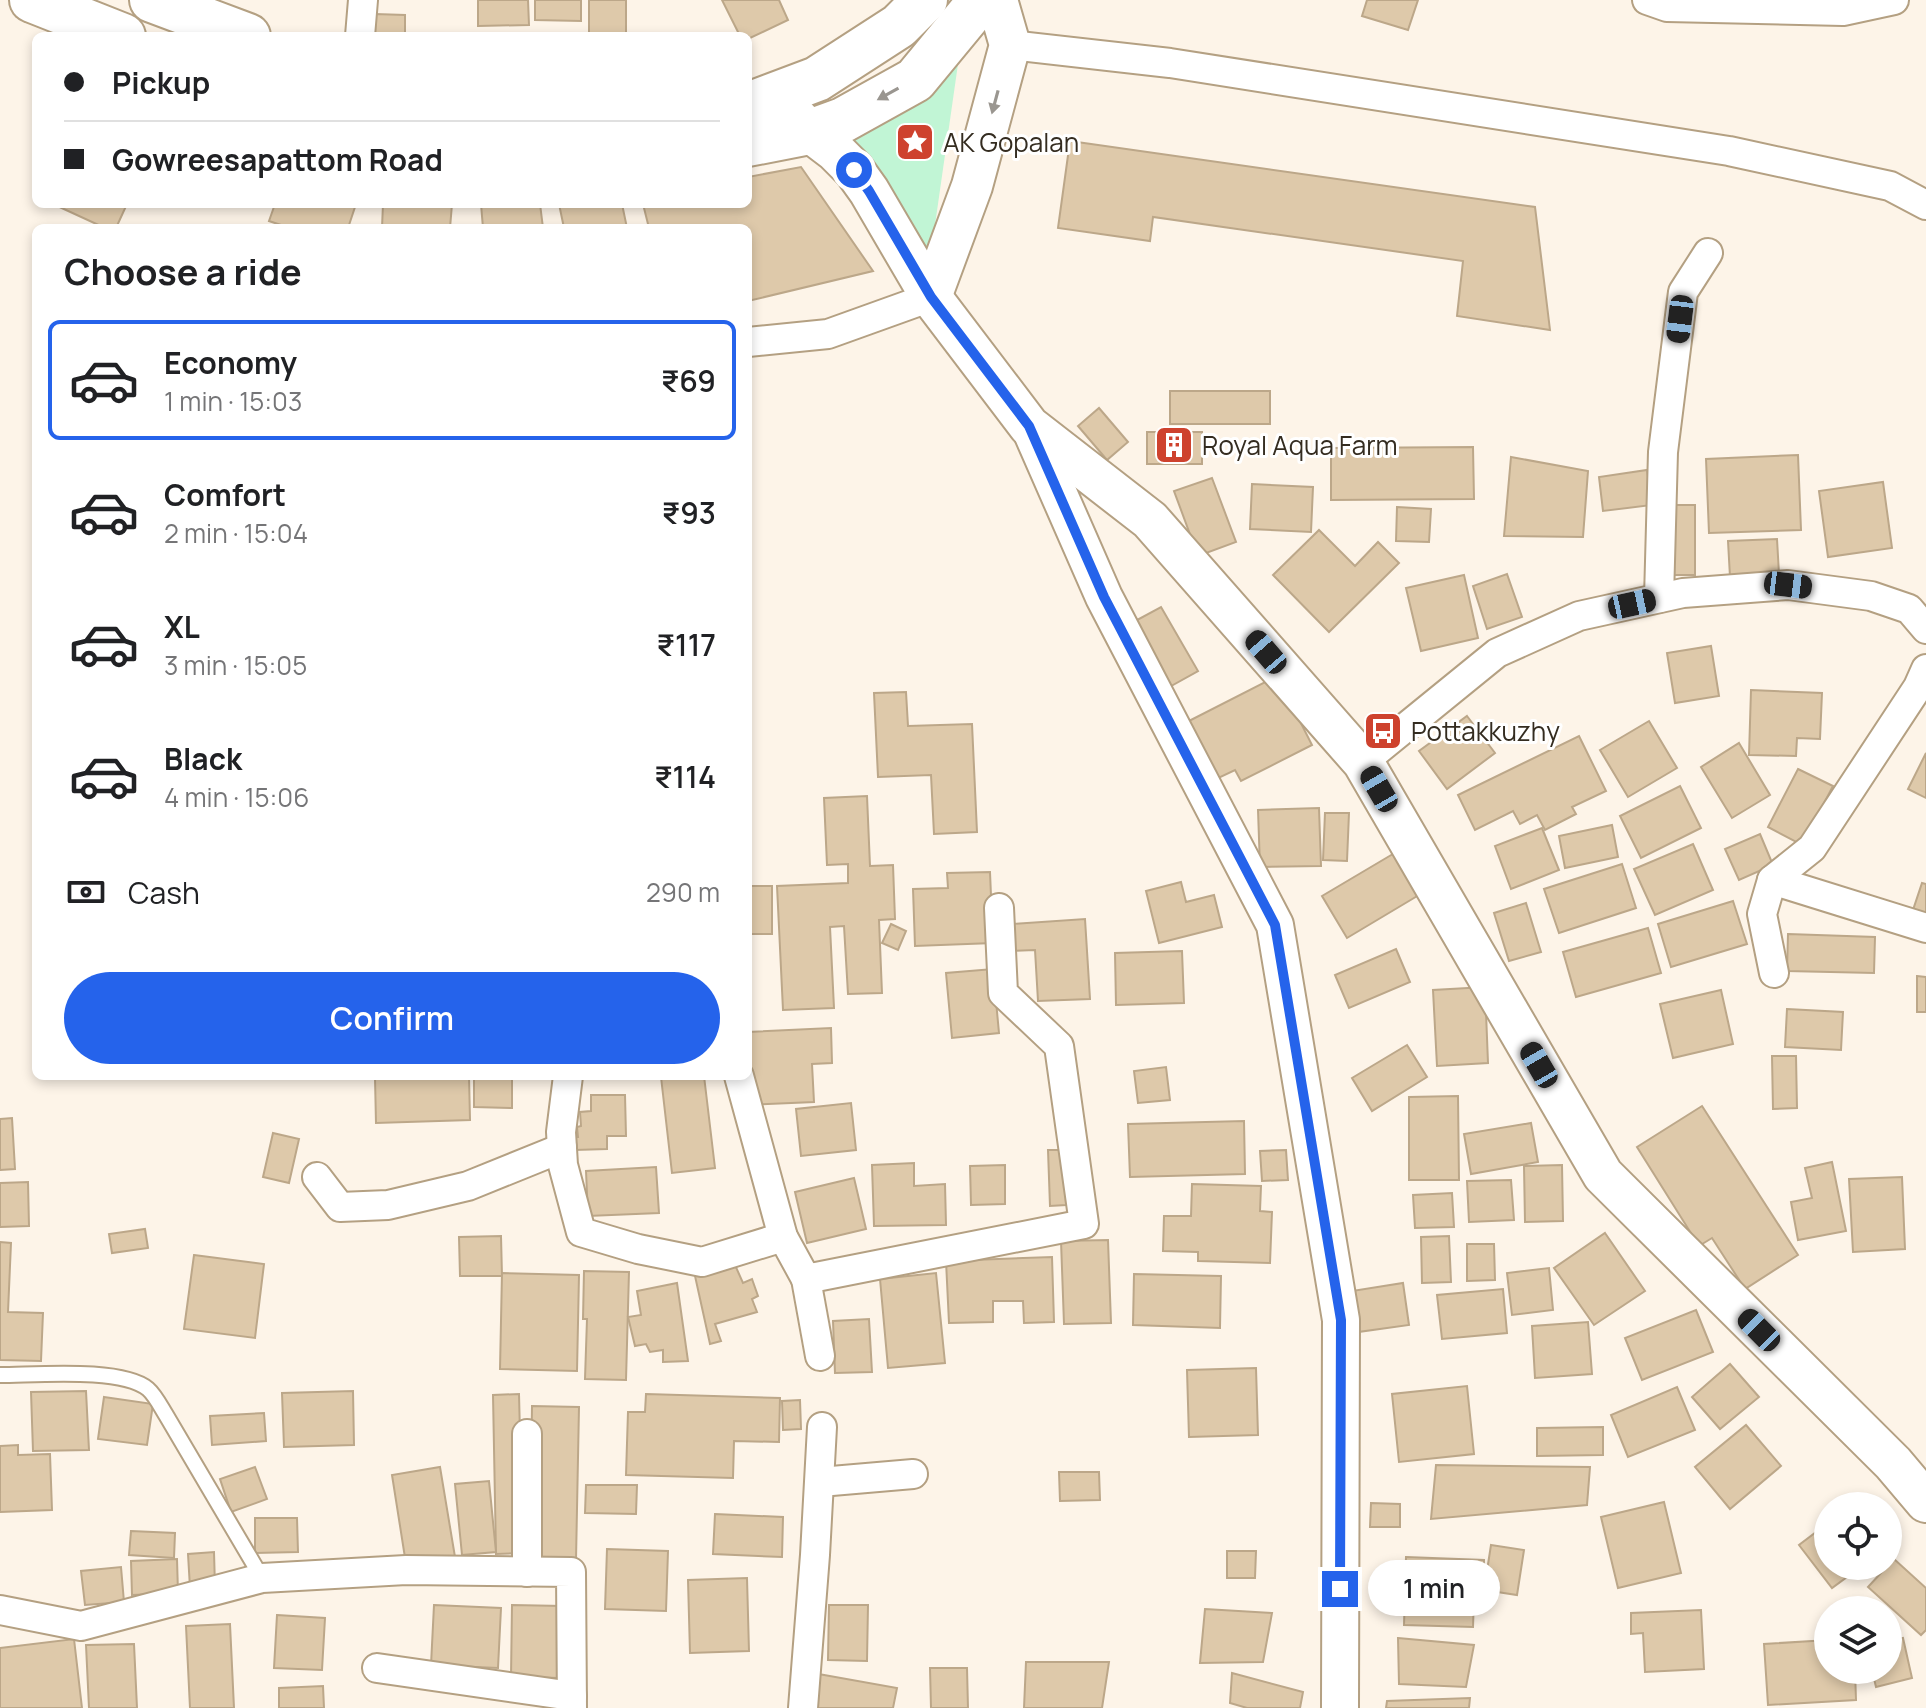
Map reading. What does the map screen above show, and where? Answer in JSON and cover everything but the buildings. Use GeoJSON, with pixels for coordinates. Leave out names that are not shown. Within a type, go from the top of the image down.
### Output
{"type":"FeatureCollection","features":[{"type":"Feature","properties":{"kind":"main road"},"geometry":{"type":"LineString","coordinates":[[32,0],[113,32]]}},
{"type":"Feature","properties":{"kind":"main road"},"geometry":{"type":"LineString","coordinates":[[152,0],[237,32]]}},
{"type":"Feature","properties":{"kind":"main road"},"geometry":{"type":"LineString","coordinates":[[762,100],[829,72],[899,26],[925,0]]}},
{"type":"Feature","properties":{"kind":"main road"},"geometry":{"type":"LineString","coordinates":[[752,143],[810,132],[843,120],[915,80],[981,0]]}},
{"type":"Feature","properties":{"kind":"main road"},"geometry":{"type":"LineString","coordinates":[[931,297],[972,186],[1010,45],[997,0]]}},
{"type":"Feature","properties":{"kind":"main road"},"geometry":{"type":"LineString","coordinates":[[762,100],[835,151],[854,170],[931,297],[1029,426],[1150,520],[1363,762],[1603,1175],[1893,1463],[1926,1502]]}},
{"type":"Feature","properties":{"kind":"street"},"geometry":{"type":"LineString","coordinates":[[360,32],[363,0]]}},
{"type":"Feature","properties":{"kind":"street"},"geometry":{"type":"LineString","coordinates":[[1647,0],[1667,7],[1843,11],[1894,0]]}},
{"type":"Feature","properties":{"kind":"street"},"geometry":{"type":"LineString","coordinates":[[1010,45],[1170,63],[1729,151],[1890,186],[1926,205]]}},
{"type":"Feature","properties":{"kind":"street"},"geometry":{"type":"LineString","coordinates":[[1659,598],[1663,452],[1683,292],[1708,253]]}},
{"type":"Feature","properties":{"kind":"street"},"geometry":{"type":"LineString","coordinates":[[752,342],[828,334],[931,297]]}},
{"type":"Feature","properties":{"kind":"street"},"geometry":{"type":"LineString","coordinates":[[1029,426],[1104,597],[1275,925],[1341,1320],[1340,1708]]}},
{"type":"Feature","properties":{"kind":"street"},"geometry":{"type":"LineString","coordinates":[[1363,762],[1497,653],[1579,616],[1683,593],[1788,585],[1871,596],[1920,613]]}},
{"type":"Feature","properties":{"kind":"street"},"geometry":{"type":"LineString","coordinates":[[1774,973],[1762,914],[1772,880],[1812,848],[1918,687],[1926,669]]}},
{"type":"Feature","properties":{"kind":"street"},"geometry":{"type":"LineString","coordinates":[[1772,880],[1926,928]]}},
{"type":"Feature","properties":{"kind":"street"},"geometry":{"type":"LineString","coordinates":[[806,1279],[1084,1224],[1059,1046],[1003,993],[999,908]]}},
{"type":"Feature","properties":{"kind":"street"},"geometry":{"type":"LineString","coordinates":[[568,1080],[561,1132],[563,1165],[581,1232],[638,1249],[702,1262],[783,1237]]}},
{"type":"Feature","properties":{"kind":"street"},"geometry":{"type":"LineString","coordinates":[[740,1080],[783,1237],[806,1279],[820,1356]]}},
{"type":"Feature","properties":{"kind":"street"},"geometry":{"type":"LineString","coordinates":[[317,1177],[340,1207],[388,1205],[468,1186],[562,1148]]}},
{"type":"Feature","properties":{"kind":"street"},"geometry":{"type":"LineString","coordinates":[[803,1708],[822,1427]]}},
{"type":"Feature","properties":{"kind":"street"},"geometry":{"type":"LineString","coordinates":[[527,1434],[527,1572]]}},
{"type":"Feature","properties":{"kind":"street"},"geometry":{"type":"LineString","coordinates":[[820,1482],[913,1474]]}},
{"type":"Feature","properties":{"kind":"street"},"geometry":{"type":"LineString","coordinates":[[0,1610],[81,1626],[262,1578],[406,1570],[571,1572],[572,1702],[377,1668]]}},
{"type":"Feature","properties":{"kind":"lane"},"geometry":{"type":"LineString","coordinates":[[0,1375],[70,1374],[128,1379],[149,1389],[262,1578]]}},
{"type":"Feature","properties":{"kind":"green space"},"geometry":{"type":"Polygon","coordinates":[[[959,57],[928,274],[844,131],[959,57]]]}},
{"type":"Feature","properties":{"kind":"place","name":"AK Gopalan"},"geometry":{"type":"Point","coordinates":[915,142]}},
{"type":"Feature","properties":{"kind":"place","name":"Royal Aqua Farm"},"geometry":{"type":"Point","coordinates":[1174,445]}},
{"type":"Feature","properties":{"kind":"place","name":"Pottakkuzhy"},"geometry":{"type":"Point","coordinates":[1383,731]}},
{"type":"Feature","properties":{"kind":"route"},"geometry":{"type":"LineString","coordinates":[[854,170],[931,297],[1029,426],[1104,597],[1275,925],[1341,1320],[1340,1589]]}}]}
